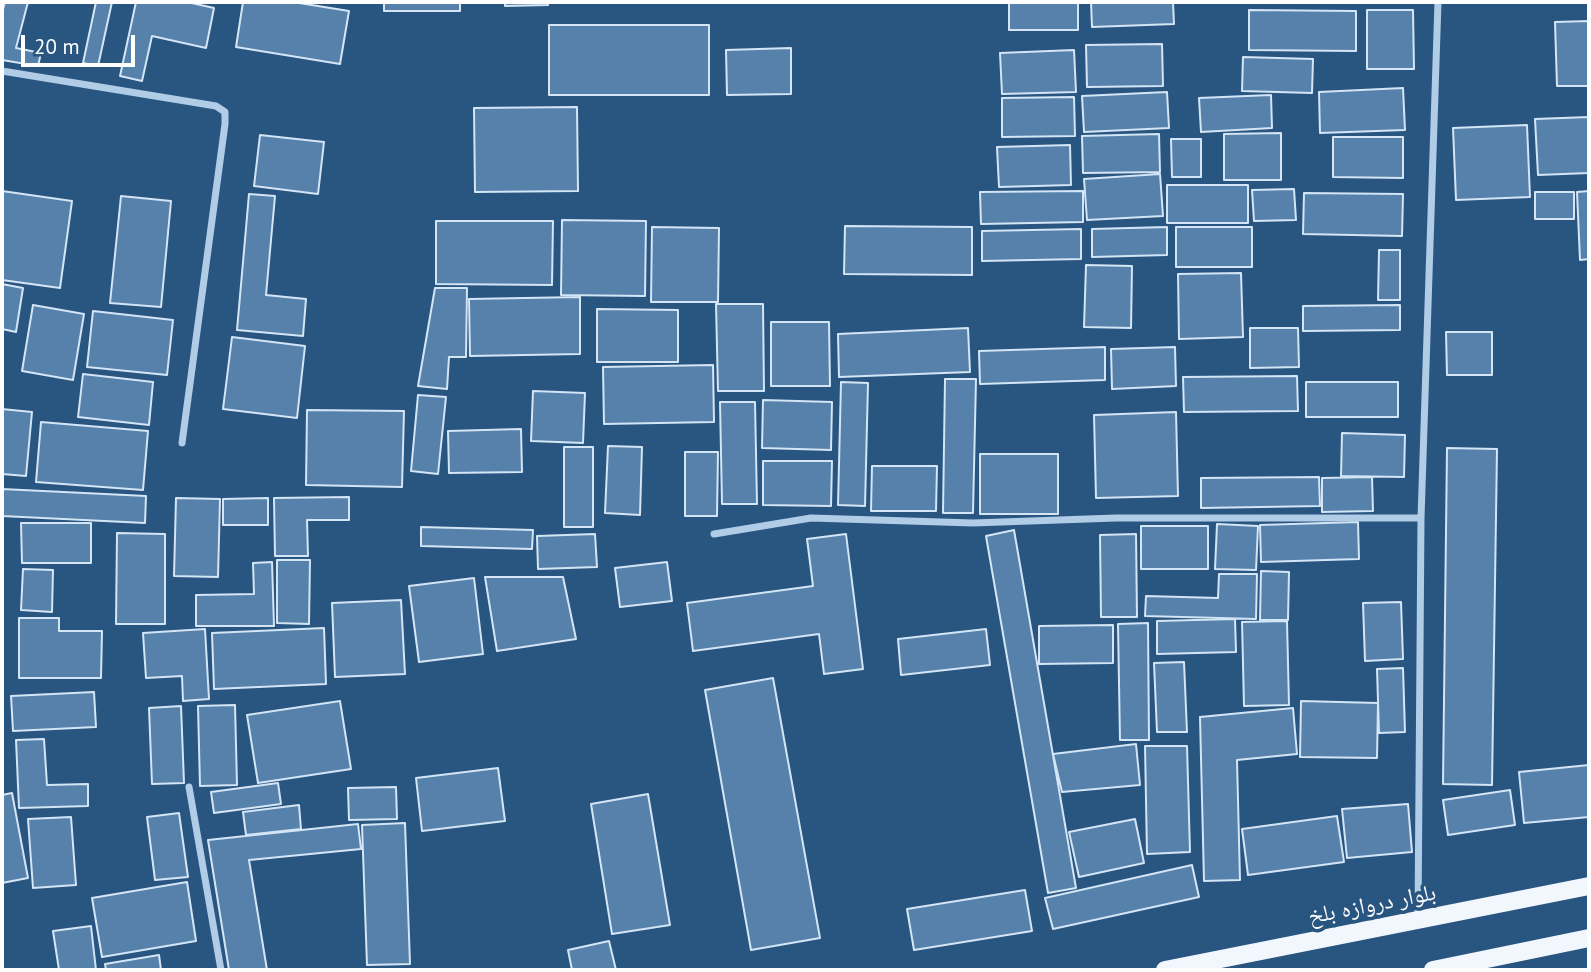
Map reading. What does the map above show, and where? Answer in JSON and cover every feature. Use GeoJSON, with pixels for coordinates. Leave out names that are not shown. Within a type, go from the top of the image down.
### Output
{"type":"FeatureCollection","features":[{"type":"Feature","properties":{"kind":"main road","name":"بلوار دروازه بلخ"},"geometry":{"type":"LineString","coordinates":[[1165,970],[1589,886]]}},
{"type":"Feature","properties":{"kind":"main road"},"geometry":{"type":"LineString","coordinates":[[1433,970],[1589,938]]}},
{"type":"Feature","properties":{"kind":"street"},"geometry":{"type":"LineString","coordinates":[[1418,921],[1421,518],[1437,2]]}},
{"type":"Feature","properties":{"kind":"street"},"geometry":{"type":"LineString","coordinates":[[2,71],[216,106],[225,113],[182,443]]}},
{"type":"Feature","properties":{"kind":"street"},"geometry":{"type":"LineString","coordinates":[[714,534],[811,518],[973,523],[1116,518],[1421,518]]}},
{"type":"Feature","properties":{"kind":"street"},"geometry":{"type":"LineString","coordinates":[[189,787],[221,970]]}},
{"type":"Feature","properties":{"kind":"building"},"geometry":{"type":"Polygon","coordinates":[[[5,2],[28,2],[16,48],[41,53],[38,66],[2,60],[2,13],[5,2]]]}},
{"type":"Feature","properties":{"kind":"building"},"geometry":{"type":"Polygon","coordinates":[[[96,2],[112,2],[98,66],[83,63],[96,2]]]}},
{"type":"Feature","properties":{"kind":"building"},"geometry":{"type":"Polygon","coordinates":[[[136,2],[187,2],[214,8],[206,48],[152,36],[142,81],[120,76],[136,2]]]}},
{"type":"Feature","properties":{"kind":"building"},"geometry":{"type":"Polygon","coordinates":[[[243,2],[293,2],[349,11],[340,64],[236,47],[243,2]]]}},
{"type":"Feature","properties":{"kind":"building"},"geometry":{"type":"Polygon","coordinates":[[[384,2],[460,2],[460,11],[384,11],[384,2]]]}},
{"type":"Feature","properties":{"kind":"building"},"geometry":{"type":"Polygon","coordinates":[[[505,2],[548,2],[548,5],[505,6],[505,2]]]}},
{"type":"Feature","properties":{"kind":"building"},"geometry":{"type":"Polygon","coordinates":[[[1009,2],[1078,2],[1078,30],[1009,30],[1009,2]]]}},
{"type":"Feature","properties":{"kind":"building"},"geometry":{"type":"Polygon","coordinates":[[[1091,2],[1173,2],[1174,24],[1092,27],[1091,2]]]}},
{"type":"Feature","properties":{"kind":"building"},"geometry":{"type":"Polygon","coordinates":[[[1249,10],[1356,11],[1356,51],[1249,50],[1249,10]]]}},
{"type":"Feature","properties":{"kind":"building"},"geometry":{"type":"Polygon","coordinates":[[[1367,10],[1413,10],[1414,69],[1367,69],[1367,10]]]}},
{"type":"Feature","properties":{"kind":"building"},"geometry":{"type":"Polygon","coordinates":[[[1589,21],[1589,86],[1557,86],[1555,22],[1589,21]]]}},
{"type":"Feature","properties":{"kind":"building"},"geometry":{"type":"Polygon","coordinates":[[[549,25],[709,25],[709,95],[549,95],[549,25]]]}},
{"type":"Feature","properties":{"kind":"building"},"geometry":{"type":"Polygon","coordinates":[[[1162,44],[1163,86],[1087,87],[1086,45],[1162,44]]]}},
{"type":"Feature","properties":{"kind":"building"},"geometry":{"type":"Polygon","coordinates":[[[791,48],[791,94],[727,95],[726,50],[791,48]]]}},
{"type":"Feature","properties":{"kind":"building"},"geometry":{"type":"Polygon","coordinates":[[[1074,50],[1076,92],[1002,94],[1000,53],[1074,50]]]}},
{"type":"Feature","properties":{"kind":"building"},"geometry":{"type":"Polygon","coordinates":[[[1243,57],[1313,59],[1312,93],[1242,91],[1243,57]]]}},
{"type":"Feature","properties":{"kind":"building"},"geometry":{"type":"Polygon","coordinates":[[[1403,88],[1405,130],[1320,133],[1319,92],[1403,88]]]}},
{"type":"Feature","properties":{"kind":"building"},"geometry":{"type":"Polygon","coordinates":[[[1167,92],[1169,128],[1084,132],[1082,96],[1167,92]]]}},
{"type":"Feature","properties":{"kind":"building"},"geometry":{"type":"Polygon","coordinates":[[[1271,95],[1272,128],[1201,132],[1199,98],[1271,95]]]}},
{"type":"Feature","properties":{"kind":"building"},"geometry":{"type":"Polygon","coordinates":[[[1074,97],[1075,136],[1002,137],[1002,98],[1074,97]]]}},
{"type":"Feature","properties":{"kind":"building"},"geometry":{"type":"Polygon","coordinates":[[[577,107],[578,191],[475,192],[474,108],[577,107]]]}},
{"type":"Feature","properties":{"kind":"building"},"geometry":{"type":"Polygon","coordinates":[[[1589,117],[1589,173],[1538,175],[1535,119],[1589,117]]]}},
{"type":"Feature","properties":{"kind":"building"},"geometry":{"type":"Polygon","coordinates":[[[1527,125],[1530,197],[1456,200],[1453,128],[1527,125]]]}},
{"type":"Feature","properties":{"kind":"building"},"geometry":{"type":"Polygon","coordinates":[[[1281,133],[1281,180],[1224,180],[1224,134],[1281,133]]]}},
{"type":"Feature","properties":{"kind":"building"},"geometry":{"type":"Polygon","coordinates":[[[1159,134],[1160,172],[1083,173],[1082,136],[1159,134]]]}},
{"type":"Feature","properties":{"kind":"building"},"geometry":{"type":"Polygon","coordinates":[[[260,135],[324,142],[318,194],[254,186],[260,135]]]}},
{"type":"Feature","properties":{"kind":"building"},"geometry":{"type":"Polygon","coordinates":[[[1333,137],[1403,137],[1403,178],[1333,177],[1333,137]]]}},
{"type":"Feature","properties":{"kind":"building"},"geometry":{"type":"Polygon","coordinates":[[[1171,139],[1201,139],[1201,177],[1172,177],[1171,139]]]}},
{"type":"Feature","properties":{"kind":"building"},"geometry":{"type":"Polygon","coordinates":[[[1070,145],[1071,185],[999,187],[997,147],[1070,145]]]}},
{"type":"Feature","properties":{"kind":"building"},"geometry":{"type":"Polygon","coordinates":[[[1160,174],[1163,216],[1087,220],[1084,179],[1160,174]]]}},
{"type":"Feature","properties":{"kind":"building"},"geometry":{"type":"Polygon","coordinates":[[[1167,185],[1248,185],[1248,223],[1167,223],[1167,185]]]}},
{"type":"Feature","properties":{"kind":"building"},"geometry":{"type":"Polygon","coordinates":[[[1294,189],[1296,220],[1254,221],[1252,190],[1294,189]]]}},
{"type":"Feature","properties":{"kind":"building"},"geometry":{"type":"Polygon","coordinates":[[[2,191],[72,201],[60,288],[2,280],[2,191]]]}},
{"type":"Feature","properties":{"kind":"building"},"geometry":{"type":"Polygon","coordinates":[[[1083,191],[1083,222],[981,224],[980,192],[1083,191]]]}},
{"type":"Feature","properties":{"kind":"building"},"geometry":{"type":"Polygon","coordinates":[[[1589,191],[1589,259],[1580,260],[1577,192],[1589,191]]]}},
{"type":"Feature","properties":{"kind":"building"},"geometry":{"type":"Polygon","coordinates":[[[1535,192],[1574,192],[1574,219],[1535,219],[1535,192]]]}},
{"type":"Feature","properties":{"kind":"building"},"geometry":{"type":"Polygon","coordinates":[[[1304,193],[1403,194],[1402,236],[1303,234],[1304,193]]]}},
{"type":"Feature","properties":{"kind":"building"},"geometry":{"type":"Polygon","coordinates":[[[249,194],[275,196],[266,295],[306,299],[303,336],[237,330],[249,194]]]}},
{"type":"Feature","properties":{"kind":"building"},"geometry":{"type":"Polygon","coordinates":[[[121,196],[171,201],[161,307],[110,303],[121,196]]]}},
{"type":"Feature","properties":{"kind":"building"},"geometry":{"type":"Polygon","coordinates":[[[562,220],[646,221],[645,296],[561,295],[562,220]]]}},
{"type":"Feature","properties":{"kind":"building"},"geometry":{"type":"Polygon","coordinates":[[[436,221],[553,221],[552,285],[436,284],[436,221]]]}},
{"type":"Feature","properties":{"kind":"building"},"geometry":{"type":"Polygon","coordinates":[[[845,226],[972,227],[972,275],[844,274],[845,226]]]}},
{"type":"Feature","properties":{"kind":"building"},"geometry":{"type":"Polygon","coordinates":[[[652,227],[719,228],[718,302],[651,302],[652,227]]]}},
{"type":"Feature","properties":{"kind":"building"},"geometry":{"type":"Polygon","coordinates":[[[1167,227],[1167,255],[1092,257],[1092,229],[1167,227]]]}},
{"type":"Feature","properties":{"kind":"building"},"geometry":{"type":"Polygon","coordinates":[[[1176,227],[1252,227],[1252,267],[1176,267],[1176,227]]]}},
{"type":"Feature","properties":{"kind":"building"},"geometry":{"type":"Polygon","coordinates":[[[1081,229],[1081,259],[982,261],[982,231],[1081,229]]]}},
{"type":"Feature","properties":{"kind":"building"},"geometry":{"type":"Polygon","coordinates":[[[1379,250],[1400,250],[1400,300],[1378,300],[1379,250]]]}},
{"type":"Feature","properties":{"kind":"building"},"geometry":{"type":"Polygon","coordinates":[[[1086,265],[1132,266],[1131,328],[1084,327],[1086,265]]]}},
{"type":"Feature","properties":{"kind":"building"},"geometry":{"type":"Polygon","coordinates":[[[1241,273],[1243,337],[1179,339],[1178,274],[1241,273]]]}},
{"type":"Feature","properties":{"kind":"building"},"geometry":{"type":"Polygon","coordinates":[[[2,284],[23,288],[16,332],[2,329],[2,284]]]}},
{"type":"Feature","properties":{"kind":"building"},"geometry":{"type":"Polygon","coordinates":[[[435,288],[467,288],[466,357],[449,357],[447,389],[418,386],[435,288]]]}},
{"type":"Feature","properties":{"kind":"building"},"geometry":{"type":"Polygon","coordinates":[[[580,297],[580,354],[470,356],[469,299],[580,297]]]}},
{"type":"Feature","properties":{"kind":"building"},"geometry":{"type":"Polygon","coordinates":[[[716,304],[763,304],[764,391],[718,391],[716,304]]]}},
{"type":"Feature","properties":{"kind":"building"},"geometry":{"type":"Polygon","coordinates":[[[33,305],[84,314],[73,380],[22,371],[33,305]]]}},
{"type":"Feature","properties":{"kind":"building"},"geometry":{"type":"Polygon","coordinates":[[[1400,305],[1400,330],[1303,331],[1303,306],[1400,305]]]}},
{"type":"Feature","properties":{"kind":"building"},"geometry":{"type":"Polygon","coordinates":[[[597,309],[678,310],[678,362],[597,362],[597,309]]]}},
{"type":"Feature","properties":{"kind":"building"},"geometry":{"type":"Polygon","coordinates":[[[93,311],[173,320],[167,375],[87,367],[93,311]]]}},
{"type":"Feature","properties":{"kind":"building"},"geometry":{"type":"Polygon","coordinates":[[[771,322],[829,322],[830,386],[771,386],[771,322]]]}},
{"type":"Feature","properties":{"kind":"building"},"geometry":{"type":"Polygon","coordinates":[[[968,328],[970,372],[839,377],[838,334],[968,328]]]}},
{"type":"Feature","properties":{"kind":"building"},"geometry":{"type":"Polygon","coordinates":[[[1250,328],[1298,328],[1299,367],[1250,368],[1250,328]]]}},
{"type":"Feature","properties":{"kind":"building"},"geometry":{"type":"Polygon","coordinates":[[[1446,332],[1492,332],[1492,375],[1447,375],[1446,332]]]}},
{"type":"Feature","properties":{"kind":"building"},"geometry":{"type":"Polygon","coordinates":[[[232,337],[305,346],[297,418],[223,409],[232,337]]]}},
{"type":"Feature","properties":{"kind":"building"},"geometry":{"type":"Polygon","coordinates":[[[1105,347],[1105,380],[980,384],[979,351],[1105,347]]]}},
{"type":"Feature","properties":{"kind":"building"},"geometry":{"type":"Polygon","coordinates":[[[1175,347],[1176,386],[1112,389],[1111,349],[1175,347]]]}},
{"type":"Feature","properties":{"kind":"building"},"geometry":{"type":"Polygon","coordinates":[[[713,365],[714,422],[604,424],[603,367],[713,365]]]}},
{"type":"Feature","properties":{"kind":"building"},"geometry":{"type":"Polygon","coordinates":[[[83,374],[153,382],[149,425],[78,417],[83,374]]]}},
{"type":"Feature","properties":{"kind":"building"},"geometry":{"type":"Polygon","coordinates":[[[1297,376],[1298,411],[1184,412],[1183,377],[1297,376]]]}},
{"type":"Feature","properties":{"kind":"building"},"geometry":{"type":"Polygon","coordinates":[[[945,379],[976,379],[973,513],[943,513],[945,379]]]}},
{"type":"Feature","properties":{"kind":"building"},"geometry":{"type":"Polygon","coordinates":[[[841,382],[868,383],[865,506],[838,505],[841,382]]]}},
{"type":"Feature","properties":{"kind":"building"},"geometry":{"type":"Polygon","coordinates":[[[1306,382],[1398,382],[1398,417],[1306,417],[1306,382]]]}},
{"type":"Feature","properties":{"kind":"building"},"geometry":{"type":"Polygon","coordinates":[[[533,391],[585,393],[583,443],[531,441],[533,391]]]}},
{"type":"Feature","properties":{"kind":"building"},"geometry":{"type":"Polygon","coordinates":[[[418,395],[446,397],[438,474],[411,471],[418,395]]]}},
{"type":"Feature","properties":{"kind":"building"},"geometry":{"type":"Polygon","coordinates":[[[763,400],[832,402],[831,450],[762,448],[763,400]]]}},
{"type":"Feature","properties":{"kind":"building"},"geometry":{"type":"Polygon","coordinates":[[[720,402],[755,402],[757,504],[722,504],[720,402]]]}},
{"type":"Feature","properties":{"kind":"building"},"geometry":{"type":"Polygon","coordinates":[[[2,409],[32,412],[26,476],[2,474],[2,409]]]}},
{"type":"Feature","properties":{"kind":"building"},"geometry":{"type":"Polygon","coordinates":[[[307,410],[404,411],[402,487],[306,485],[307,410]]]}},
{"type":"Feature","properties":{"kind":"building"},"geometry":{"type":"Polygon","coordinates":[[[1176,412],[1178,496],[1096,498],[1094,415],[1176,412]]]}},
{"type":"Feature","properties":{"kind":"building"},"geometry":{"type":"Polygon","coordinates":[[[41,422],[148,431],[143,490],[36,482],[41,422]]]}},
{"type":"Feature","properties":{"kind":"building"},"geometry":{"type":"Polygon","coordinates":[[[521,429],[522,472],[449,473],[448,431],[521,429]]]}},
{"type":"Feature","properties":{"kind":"building"},"geometry":{"type":"Polygon","coordinates":[[[1342,433],[1405,435],[1404,477],[1341,476],[1342,433]]]}},
{"type":"Feature","properties":{"kind":"building"},"geometry":{"type":"Polygon","coordinates":[[[608,446],[642,447],[640,515],[605,513],[608,446]]]}},
{"type":"Feature","properties":{"kind":"building"},"geometry":{"type":"Polygon","coordinates":[[[564,447],[593,447],[593,527],[564,527],[564,447]]]}},
{"type":"Feature","properties":{"kind":"building"},"geometry":{"type":"Polygon","coordinates":[[[1447,448],[1497,449],[1492,785],[1443,784],[1447,448]]]}},
{"type":"Feature","properties":{"kind":"building"},"geometry":{"type":"Polygon","coordinates":[[[685,452],[718,452],[717,516],[685,516],[685,452]]]}},
{"type":"Feature","properties":{"kind":"building"},"geometry":{"type":"Polygon","coordinates":[[[980,454],[1058,454],[1058,514],[980,514],[980,454]]]}},
{"type":"Feature","properties":{"kind":"building"},"geometry":{"type":"Polygon","coordinates":[[[763,461],[832,461],[831,506],[763,505],[763,461]]]}},
{"type":"Feature","properties":{"kind":"building"},"geometry":{"type":"Polygon","coordinates":[[[872,466],[937,466],[936,511],[871,511],[872,466]]]}},
{"type":"Feature","properties":{"kind":"building"},"geometry":{"type":"Polygon","coordinates":[[[1319,477],[1320,506],[1201,508],[1201,478],[1319,477]]]}},
{"type":"Feature","properties":{"kind":"building"},"geometry":{"type":"Polygon","coordinates":[[[1372,477],[1373,511],[1322,512],[1322,478],[1372,477]]]}},
{"type":"Feature","properties":{"kind":"building"},"geometry":{"type":"Polygon","coordinates":[[[2,489],[146,496],[145,523],[2,516],[2,489]]]}},
{"type":"Feature","properties":{"kind":"building"},"geometry":{"type":"Polygon","coordinates":[[[349,497],[349,520],[307,520],[308,556],[275,556],[274,498],[349,497]]]}},
{"type":"Feature","properties":{"kind":"building"},"geometry":{"type":"Polygon","coordinates":[[[176,498],[220,499],[218,577],[174,576],[176,498]]]}},
{"type":"Feature","properties":{"kind":"building"},"geometry":{"type":"Polygon","coordinates":[[[268,498],[268,525],[223,525],[223,499],[268,498]]]}},
{"type":"Feature","properties":{"kind":"building"},"geometry":{"type":"Polygon","coordinates":[[[1358,522],[1359,559],[1261,562],[1260,525],[1358,522]]]}},
{"type":"Feature","properties":{"kind":"building"},"geometry":{"type":"Polygon","coordinates":[[[21,523],[91,523],[91,563],[22,563],[21,523]]]}},
{"type":"Feature","properties":{"kind":"building"},"geometry":{"type":"Polygon","coordinates":[[[1217,524],[1258,526],[1256,570],[1215,569],[1217,524]]]}},
{"type":"Feature","properties":{"kind":"building"},"geometry":{"type":"Polygon","coordinates":[[[1141,526],[1208,526],[1208,569],[1141,569],[1141,526]]]}},
{"type":"Feature","properties":{"kind":"building"},"geometry":{"type":"Polygon","coordinates":[[[421,527],[533,530],[532,549],[421,546],[421,527]]]}},
{"type":"Feature","properties":{"kind":"building"},"geometry":{"type":"Polygon","coordinates":[[[1014,530],[1076,888],[1048,893],[986,536],[1014,530]]]}},
{"type":"Feature","properties":{"kind":"building"},"geometry":{"type":"Polygon","coordinates":[[[117,533],[165,534],[165,624],[116,624],[117,533]]]}},
{"type":"Feature","properties":{"kind":"building"},"geometry":{"type":"Polygon","coordinates":[[[595,534],[597,567],[538,569],[537,536],[595,534]]]}},
{"type":"Feature","properties":{"kind":"building"},"geometry":{"type":"Polygon","coordinates":[[[846,534],[863,669],[824,674],[819,634],[693,651],[687,603],[813,586],[807,539],[846,534]]]}},
{"type":"Feature","properties":{"kind":"building"},"geometry":{"type":"Polygon","coordinates":[[[1136,534],[1137,617],[1101,617],[1100,535],[1136,534]]]}},
{"type":"Feature","properties":{"kind":"building"},"geometry":{"type":"Polygon","coordinates":[[[277,560],[310,560],[309,624],[277,623],[277,560]]]}},
{"type":"Feature","properties":{"kind":"building"},"geometry":{"type":"Polygon","coordinates":[[[272,562],[274,626],[196,626],[196,595],[254,594],[253,563],[272,562]]]}},
{"type":"Feature","properties":{"kind":"building"},"geometry":{"type":"Polygon","coordinates":[[[667,562],[672,601],[620,607],[615,568],[667,562]]]}},
{"type":"Feature","properties":{"kind":"building"},"geometry":{"type":"Polygon","coordinates":[[[23,569],[53,570],[52,612],[21,610],[23,569]]]}},
{"type":"Feature","properties":{"kind":"building"},"geometry":{"type":"Polygon","coordinates":[[[1261,571],[1289,572],[1288,620],[1260,620],[1261,571]]]}},
{"type":"Feature","properties":{"kind":"building"},"geometry":{"type":"Polygon","coordinates":[[[1219,574],[1257,574],[1256,619],[1145,616],[1146,596],[1218,598],[1219,574]]]}},
{"type":"Feature","properties":{"kind":"building"},"geometry":{"type":"Polygon","coordinates":[[[485,577],[563,577],[576,639],[497,651],[485,577]]]}},
{"type":"Feature","properties":{"kind":"building"},"geometry":{"type":"Polygon","coordinates":[[[474,578],[483,654],[419,662],[409,586],[474,578]]]}},
{"type":"Feature","properties":{"kind":"building"},"geometry":{"type":"Polygon","coordinates":[[[401,600],[405,674],[335,677],[332,603],[401,600]]]}},
{"type":"Feature","properties":{"kind":"building"},"geometry":{"type":"Polygon","coordinates":[[[1401,602],[1403,659],[1365,661],[1363,603],[1401,602]]]}},
{"type":"Feature","properties":{"kind":"building"},"geometry":{"type":"Polygon","coordinates":[[[19,618],[59,618],[59,631],[102,631],[101,678],[19,678],[19,618]]]}},
{"type":"Feature","properties":{"kind":"building"},"geometry":{"type":"Polygon","coordinates":[[[1235,619],[1236,652],[1157,654],[1157,621],[1235,619]]]}},
{"type":"Feature","properties":{"kind":"building"},"geometry":{"type":"Polygon","coordinates":[[[1287,621],[1289,705],[1244,706],[1242,622],[1287,621]]]}},
{"type":"Feature","properties":{"kind":"building"},"geometry":{"type":"Polygon","coordinates":[[[1148,623],[1149,740],[1120,740],[1118,624],[1148,623]]]}},
{"type":"Feature","properties":{"kind":"building"},"geometry":{"type":"Polygon","coordinates":[[[1113,625],[1113,663],[1039,664],[1039,626],[1113,625]]]}},
{"type":"Feature","properties":{"kind":"building"},"geometry":{"type":"Polygon","coordinates":[[[324,628],[326,684],[214,689],[212,633],[324,628]]]}},
{"type":"Feature","properties":{"kind":"building"},"geometry":{"type":"Polygon","coordinates":[[[205,629],[209,699],[183,701],[182,676],[146,678],[143,633],[205,629]]]}},
{"type":"Feature","properties":{"kind":"building"},"geometry":{"type":"Polygon","coordinates":[[[986,629],[990,665],[901,675],[898,639],[986,629]]]}},
{"type":"Feature","properties":{"kind":"building"},"geometry":{"type":"Polygon","coordinates":[[[1184,662],[1187,732],[1157,732],[1154,663],[1184,662]]]}},
{"type":"Feature","properties":{"kind":"building"},"geometry":{"type":"Polygon","coordinates":[[[1403,668],[1405,732],[1379,733],[1377,669],[1403,668]]]}},
{"type":"Feature","properties":{"kind":"building"},"geometry":{"type":"Polygon","coordinates":[[[773,678],[820,938],[751,950],[705,690],[773,678]]]}},
{"type":"Feature","properties":{"kind":"building"},"geometry":{"type":"Polygon","coordinates":[[[94,692],[96,727],[13,731],[11,696],[94,692]]]}},
{"type":"Feature","properties":{"kind":"building"},"geometry":{"type":"Polygon","coordinates":[[[340,701],[351,769],[258,783],[247,715],[340,701]]]}},
{"type":"Feature","properties":{"kind":"building"},"geometry":{"type":"Polygon","coordinates":[[[1301,701],[1378,703],[1377,758],[1300,757],[1301,701]]]}},
{"type":"Feature","properties":{"kind":"building"},"geometry":{"type":"Polygon","coordinates":[[[235,705],[237,785],[200,786],[198,706],[235,705]]]}},
{"type":"Feature","properties":{"kind":"building"},"geometry":{"type":"Polygon","coordinates":[[[181,706],[184,783],[152,784],[149,708],[181,706]]]}},
{"type":"Feature","properties":{"kind":"building"},"geometry":{"type":"Polygon","coordinates":[[[1293,708],[1297,754],[1237,760],[1240,880],[1204,881],[1200,717],[1293,708]]]}},
{"type":"Feature","properties":{"kind":"building"},"geometry":{"type":"Polygon","coordinates":[[[44,739],[47,785],[88,784],[88,806],[19,808],[16,740],[44,739]]]}},
{"type":"Feature","properties":{"kind":"building"},"geometry":{"type":"Polygon","coordinates":[[[1136,744],[1140,785],[1062,792],[1053,754],[1136,744]]]}},
{"type":"Feature","properties":{"kind":"building"},"geometry":{"type":"Polygon","coordinates":[[[1145,746],[1187,746],[1190,852],[1147,854],[1145,746]]]}},
{"type":"Feature","properties":{"kind":"building"},"geometry":{"type":"Polygon","coordinates":[[[1589,765],[1589,817],[1524,823],[1519,772],[1589,765]]]}},
{"type":"Feature","properties":{"kind":"building"},"geometry":{"type":"Polygon","coordinates":[[[498,768],[505,821],[422,831],[416,778],[498,768]]]}},
{"type":"Feature","properties":{"kind":"building"},"geometry":{"type":"Polygon","coordinates":[[[278,783],[281,804],[214,813],[211,792],[278,783]]]}},
{"type":"Feature","properties":{"kind":"building"},"geometry":{"type":"Polygon","coordinates":[[[396,787],[397,819],[349,820],[348,788],[396,787]]]}},
{"type":"Feature","properties":{"kind":"building"},"geometry":{"type":"Polygon","coordinates":[[[1510,790],[1515,825],[1448,835],[1443,800],[1510,790]]]}},
{"type":"Feature","properties":{"kind":"building"},"geometry":{"type":"Polygon","coordinates":[[[12,793],[28,878],[2,883],[2,795],[12,793]]]}},
{"type":"Feature","properties":{"kind":"building"},"geometry":{"type":"Polygon","coordinates":[[[648,794],[670,925],[612,934],[591,804],[648,794]]]}},
{"type":"Feature","properties":{"kind":"building"},"geometry":{"type":"Polygon","coordinates":[[[1408,804],[1412,852],[1347,858],[1342,809],[1408,804]]]}},
{"type":"Feature","properties":{"kind":"building"},"geometry":{"type":"Polygon","coordinates":[[[299,805],[301,829],[246,835],[243,812],[299,805]]]}},
{"type":"Feature","properties":{"kind":"building"},"geometry":{"type":"Polygon","coordinates":[[[179,813],[188,877],[155,880],[147,817],[179,813]]]}},
{"type":"Feature","properties":{"kind":"building"},"geometry":{"type":"Polygon","coordinates":[[[1337,816],[1344,862],[1248,875],[1242,829],[1337,816]]]}},
{"type":"Feature","properties":{"kind":"building"},"geometry":{"type":"Polygon","coordinates":[[[71,817],[76,885],[33,888],[28,819],[71,817]]]}},
{"type":"Feature","properties":{"kind":"building"},"geometry":{"type":"Polygon","coordinates":[[[1135,819],[1144,863],[1079,877],[1069,832],[1135,819]]]}},
{"type":"Feature","properties":{"kind":"building"},"geometry":{"type":"Polygon","coordinates":[[[405,823],[410,964],[367,965],[362,825],[405,823]]]}},
{"type":"Feature","properties":{"kind":"building"},"geometry":{"type":"Polygon","coordinates":[[[358,824],[361,849],[249,860],[267,970],[229,970],[208,840],[358,824]]]}},
{"type":"Feature","properties":{"kind":"building"},"geometry":{"type":"Polygon","coordinates":[[[1192,865],[1199,897],[1053,929],[1045,898],[1192,865]]]}},
{"type":"Feature","properties":{"kind":"building"},"geometry":{"type":"Polygon","coordinates":[[[187,882],[196,941],[102,957],[92,898],[187,882]]]}},
{"type":"Feature","properties":{"kind":"building"},"geometry":{"type":"Polygon","coordinates":[[[1025,890],[1032,931],[914,950],[907,909],[1025,890]]]}},
{"type":"Feature","properties":{"kind":"building"},"geometry":{"type":"Polygon","coordinates":[[[91,926],[96,970],[59,970],[53,931],[91,926]]]}},
{"type":"Feature","properties":{"kind":"building"},"geometry":{"type":"Polygon","coordinates":[[[609,941],[616,970],[572,970],[568,950],[609,941]]]}},
{"type":"Feature","properties":{"kind":"building"},"geometry":{"type":"Polygon","coordinates":[[[159,955],[161,970],[106,970],[105,964],[159,955]]]}}]}
